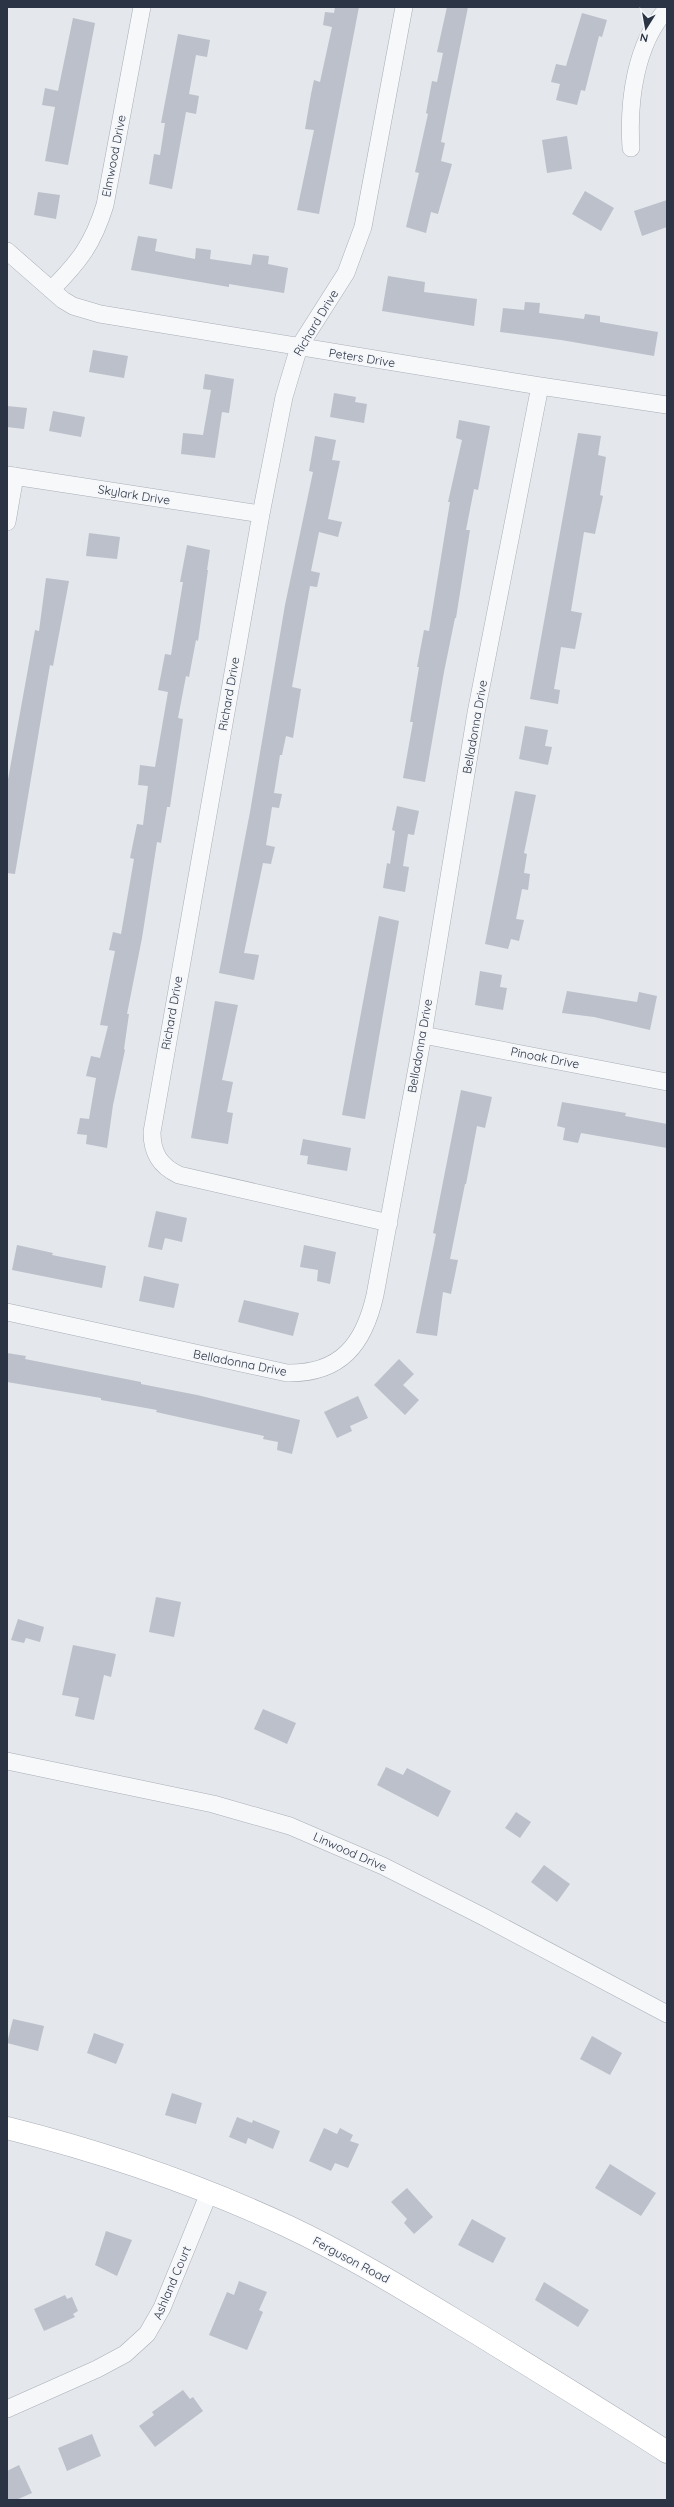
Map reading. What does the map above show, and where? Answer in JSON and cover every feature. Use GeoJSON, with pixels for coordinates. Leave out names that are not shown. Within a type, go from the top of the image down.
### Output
{"type":"FeatureCollection","features":[{"type":"Feature","properties":{"kind":"street","name":"Elmwood Drive"},"geometry":{"type":"LineString","coordinates":[[51,290],[84,256],[98,229],[105,205],[142,7]]}},
{"type":"Feature","properties":{"kind":"street","name":"Richard Drive"},"geometry":{"type":"LineString","coordinates":[[389,1223],[179,1174],[165,1167],[158,1159],[152,1143],[156,1106],[261,514],[284,397],[299,347],[346,273],[357,246],[404,7]]}},
{"type":"Feature","properties":{"kind":"street"},"geometry":{"type":"LineString","coordinates":[[631,148],[629,115],[638,69],[646,41],[653,26],[667,9]]}},
{"type":"Feature","properties":{"kind":"street","name":"Peters Drive"},"geometry":{"type":"LineString","coordinates":[[7,250],[51,290],[73,306],[100,314],[540,386],[667,405]]}},
{"type":"Feature","properties":{"kind":"street","name":"Belladonna Drive"},"geometry":{"type":"LineString","coordinates":[[7,1312],[287,1373],[315,1372],[338,1360],[352,1349],[367,1326],[375,1295],[389,1223],[423,1034],[476,713],[540,386]]}},
{"type":"Feature","properties":{"kind":"street"},"geometry":{"type":"LineString","coordinates":[[7,522],[11,476]]}},
{"type":"Feature","properties":{"kind":"street","name":"Skylark Drive"},"geometry":{"type":"LineString","coordinates":[[11,476],[261,514]]}},
{"type":"Feature","properties":{"kind":"street","name":"Pinoak Drive"},"geometry":{"type":"LineString","coordinates":[[423,1034],[667,1082]]}},
{"type":"Feature","properties":{"kind":"street","name":"Linwood Drive"},"geometry":{"type":"LineString","coordinates":[[7,1761],[213,1804],[290,1826],[344,1848],[419,1884],[667,2014]]}},
{"type":"Feature","properties":{"kind":"street","name":"Ferguson Road"},"geometry":{"type":"LineString","coordinates":[[7,2128],[93,2151],[210,2193],[288,2227],[394,2282],[667,2452]]}},
{"type":"Feature","properties":{"kind":"street","name":"Ashland Court"},"geometry":{"type":"LineString","coordinates":[[7,2409],[97,2369],[125,2354],[147,2334],[162,2308],[210,2193]]}},
{"type":"Feature","properties":{"kind":"building"},"geometry":{"type":"Polygon","coordinates":[[[335,7],[359,7],[319,214],[297,210],[314,130],[305,129],[311,94],[314,80],[320,82],[332,27],[323,25],[325,12],[334,13],[335,7]]]}},
{"type":"Feature","properties":{"kind":"building"},"geometry":{"type":"Polygon","coordinates":[[[447,7],[468,7],[441,142],[445,143],[441,161],[452,164],[438,214],[431,212],[426,233],[406,227],[419,173],[415,172],[428,114],[426,113],[432,81],[437,82],[443,53],[437,52],[447,7]]]}},
{"type":"Feature","properties":{"kind":"building"},"geometry":{"type":"Polygon","coordinates":[[[582,13],[607,20],[602,37],[599,36],[585,91],[581,90],[577,105],[556,100],[560,84],[551,82],[556,64],[566,66],[582,13]]]}},
{"type":"Feature","properties":{"kind":"building"},"geometry":{"type":"Polygon","coordinates":[[[73,18],[95,23],[68,165],[45,161],[55,107],[42,105],[45,88],[58,91],[73,18]]]}},
{"type":"Feature","properties":{"kind":"building"},"geometry":{"type":"Polygon","coordinates":[[[178,34],[210,40],[207,57],[196,55],[189,94],[199,96],[196,114],[186,112],[172,189],[149,184],[154,154],[160,155],[165,123],[161,123],[178,34]]]}},
{"type":"Feature","properties":{"kind":"building"},"geometry":{"type":"Polygon","coordinates":[[[567,136],[572,169],[547,173],[542,140],[567,136]]]}},
{"type":"Feature","properties":{"kind":"building"},"geometry":{"type":"Polygon","coordinates":[[[585,191],[614,208],[601,231],[572,214],[585,191]]]}},
{"type":"Feature","properties":{"kind":"building"},"geometry":{"type":"Polygon","coordinates":[[[38,192],[60,195],[56,219],[34,215],[38,192]]]}},
{"type":"Feature","properties":{"kind":"building"},"geometry":{"type":"Polygon","coordinates":[[[667,200],[667,227],[642,236],[634,211],[667,200]]]}},
{"type":"Feature","properties":{"kind":"building"},"geometry":{"type":"Polygon","coordinates":[[[138,236],[157,239],[155,251],[195,259],[196,248],[211,250],[210,259],[251,265],[253,254],[269,256],[268,264],[288,268],[284,293],[229,284],[229,287],[131,270],[138,236]]]}},
{"type":"Feature","properties":{"kind":"building"},"geometry":{"type":"Polygon","coordinates":[[[388,276],[425,282],[424,292],[477,299],[474,326],[382,311],[388,276]]]}},
{"type":"Feature","properties":{"kind":"building"},"geometry":{"type":"Polygon","coordinates":[[[525,302],[540,303],[539,313],[584,319],[585,314],[600,316],[600,322],[658,332],[654,356],[561,340],[500,332],[503,308],[524,310],[525,302]]]}},
{"type":"Feature","properties":{"kind":"building"},"geometry":{"type":"Polygon","coordinates":[[[93,350],[128,356],[124,378],[89,372],[93,350]]]}},
{"type":"Feature","properties":{"kind":"building"},"geometry":{"type":"Polygon","coordinates":[[[205,374],[234,379],[229,413],[222,412],[215,458],[181,454],[183,433],[203,435],[211,390],[203,389],[205,374]]]}},
{"type":"Feature","properties":{"kind":"building"},"geometry":{"type":"Polygon","coordinates":[[[334,393],[356,397],[355,402],[367,404],[364,423],[330,417],[334,393]]]}},
{"type":"Feature","properties":{"kind":"building"},"geometry":{"type":"Polygon","coordinates":[[[7,406],[27,408],[24,429],[7,427],[7,406]]]}},
{"type":"Feature","properties":{"kind":"building"},"geometry":{"type":"Polygon","coordinates":[[[53,411],[85,417],[81,437],[49,431],[53,411]]]}},
{"type":"Feature","properties":{"kind":"building"},"geometry":{"type":"Polygon","coordinates":[[[459,420],[490,426],[478,490],[474,489],[466,530],[470,530],[456,618],[444,672],[425,782],[403,778],[413,722],[410,722],[419,667],[417,667],[424,630],[429,631],[450,502],[448,502],[462,440],[456,438],[459,420]]]}},
{"type":"Feature","properties":{"kind":"building"},"geometry":{"type":"Polygon","coordinates":[[[578,433],[601,436],[598,455],[606,457],[600,495],[603,496],[595,534],[584,532],[571,611],[582,613],[575,649],[561,647],[554,689],[560,690],[558,704],[530,699],[578,433]]]}},
{"type":"Feature","properties":{"kind":"building"},"geometry":{"type":"Polygon","coordinates":[[[315,436],[336,440],[332,460],[340,461],[328,519],[342,522],[338,537],[319,532],[311,571],[320,573],[317,587],[310,586],[292,687],[301,689],[293,738],[286,736],[282,755],[280,755],[274,793],[282,794],[279,808],[272,807],[266,845],[275,847],[271,864],[263,863],[244,953],[259,955],[254,980],[219,973],[250,812],[285,605],[313,472],[309,471],[315,436]]]}},
{"type":"Feature","properties":{"kind":"building"},"geometry":{"type":"Polygon","coordinates":[[[89,533],[120,537],[117,559],[86,556],[89,533]]]}},
{"type":"Feature","properties":{"kind":"building"},"geometry":{"type":"Polygon","coordinates":[[[187,545],[210,550],[208,570],[198,641],[196,640],[189,677],[186,676],[178,718],[183,719],[170,807],[167,807],[161,843],[157,842],[142,938],[127,1014],[129,1014],[125,1050],[113,1105],[107,1148],[86,1144],[87,1135],[77,1134],[80,1118],[89,1119],[96,1078],[86,1076],[91,1056],[100,1058],[108,1026],[100,1025],[115,951],[109,950],[113,932],[121,934],[134,859],[130,858],[137,824],[143,825],[148,786],[138,785],[140,765],[155,767],[168,692],[158,690],[165,654],[171,655],[183,582],[180,582],[187,545]]]}},
{"type":"Feature","properties":{"kind":"building"},"geometry":{"type":"Polygon","coordinates":[[[46,578],[69,581],[53,666],[50,665],[15,874],[7,873],[7,785],[35,630],[39,631],[46,578]]]}},
{"type":"Feature","properties":{"kind":"building"},"geometry":{"type":"Polygon","coordinates":[[[525,726],[548,730],[545,746],[552,747],[548,765],[519,759],[525,726]]]}},
{"type":"Feature","properties":{"kind":"building"},"geometry":{"type":"Polygon","coordinates":[[[515,791],[536,795],[524,853],[527,854],[524,873],[530,874],[528,890],[522,889],[516,919],[524,920],[519,941],[511,939],[508,949],[485,944],[515,791]]]}},
{"type":"Feature","properties":{"kind":"building"},"geometry":{"type":"Polygon","coordinates":[[[397,806],[419,811],[414,835],[408,834],[403,866],[409,867],[405,892],[383,888],[387,863],[390,864],[395,831],[392,830],[397,806]]]}},
{"type":"Feature","properties":{"kind":"building"},"geometry":{"type":"Polygon","coordinates":[[[379,916],[399,921],[365,1119],[342,1115],[379,916]]]}},
{"type":"Feature","properties":{"kind":"building"},"geometry":{"type":"Polygon","coordinates":[[[480,971],[502,975],[500,987],[507,988],[503,1010],[475,1005],[480,971]]]}},
{"type":"Feature","properties":{"kind":"building"},"geometry":{"type":"Polygon","coordinates":[[[567,991],[637,1002],[639,992],[657,996],[650,1030],[594,1017],[562,1013],[567,991]]]}},
{"type":"Feature","properties":{"kind":"building"},"geometry":{"type":"Polygon","coordinates":[[[215,1001],[238,1005],[222,1080],[233,1082],[227,1112],[233,1113],[228,1144],[191,1138],[215,1001]]]}},
{"type":"Feature","properties":{"kind":"building"},"geometry":{"type":"Polygon","coordinates":[[[461,1090],[492,1097],[485,1128],[477,1126],[450,1259],[458,1260],[451,1294],[443,1292],[437,1336],[416,1333],[436,1234],[433,1233],[461,1090]]]}},
{"type":"Feature","properties":{"kind":"building"},"geometry":{"type":"Polygon","coordinates":[[[562,1102],[626,1113],[625,1116],[667,1124],[667,1148],[581,1133],[578,1143],[563,1140],[565,1128],[557,1126],[562,1102]]]}},
{"type":"Feature","properties":{"kind":"building"},"geometry":{"type":"Polygon","coordinates":[[[303,1139],[351,1148],[347,1171],[307,1164],[308,1156],[300,1155],[303,1139]]]}},
{"type":"Feature","properties":{"kind":"building"},"geometry":{"type":"Polygon","coordinates":[[[156,1211],[187,1218],[182,1242],[165,1238],[162,1250],[148,1247],[156,1211]]]}},
{"type":"Feature","properties":{"kind":"building"},"geometry":{"type":"Polygon","coordinates":[[[17,1245],[53,1253],[52,1255],[106,1266],[102,1288],[12,1270],[17,1245]]]}},
{"type":"Feature","properties":{"kind":"building"},"geometry":{"type":"Polygon","coordinates":[[[304,1245],[336,1252],[330,1284],[317,1281],[318,1270],[300,1267],[304,1245]]]}},
{"type":"Feature","properties":{"kind":"building"},"geometry":{"type":"Polygon","coordinates":[[[144,1276],[179,1284],[174,1308],[139,1301],[144,1276]]]}},
{"type":"Feature","properties":{"kind":"building"},"geometry":{"type":"Polygon","coordinates":[[[244,1300],[299,1313],[293,1336],[238,1322],[244,1300]]]}},
{"type":"Feature","properties":{"kind":"building"},"geometry":{"type":"Polygon","coordinates":[[[7,1353],[26,1356],[25,1359],[141,1382],[141,1384],[197,1395],[300,1420],[292,1454],[277,1450],[278,1442],[263,1439],[264,1436],[156,1412],[157,1410],[101,1400],[101,1398],[7,1382],[7,1353]]]}},
{"type":"Feature","properties":{"kind":"building"},"geometry":{"type":"Polygon","coordinates":[[[399,1359],[414,1374],[403,1385],[419,1400],[405,1415],[374,1385],[399,1359]]]}},
{"type":"Feature","properties":{"kind":"building"},"geometry":{"type":"Polygon","coordinates":[[[358,1396],[368,1418],[350,1426],[352,1431],[337,1438],[324,1412],[358,1396]]]}},
{"type":"Feature","properties":{"kind":"building"},"geometry":{"type":"Polygon","coordinates":[[[156,1597],[181,1602],[174,1637],[149,1632],[156,1597]]]}},
{"type":"Feature","properties":{"kind":"building"},"geometry":{"type":"Polygon","coordinates":[[[18,1619],[44,1627],[40,1642],[26,1638],[24,1643],[11,1640],[18,1619]]]}},
{"type":"Feature","properties":{"kind":"building"},"geometry":{"type":"Polygon","coordinates":[[[73,1645],[116,1654],[111,1677],[104,1675],[94,1720],[75,1716],[79,1698],[62,1695],[73,1645]]]}},
{"type":"Feature","properties":{"kind":"building"},"geometry":{"type":"Polygon","coordinates":[[[263,1709],[296,1723],[287,1744],[254,1729],[263,1709]]]}},
{"type":"Feature","properties":{"kind":"building"},"geometry":{"type":"Polygon","coordinates":[[[386,1767],[403,1775],[407,1768],[451,1791],[438,1817],[377,1785],[386,1767]]]}},
{"type":"Feature","properties":{"kind":"building"},"geometry":{"type":"Polygon","coordinates":[[[516,1812],[531,1822],[520,1838],[505,1828],[516,1812]]]}},
{"type":"Feature","properties":{"kind":"building"},"geometry":{"type":"Polygon","coordinates":[[[544,1865],[570,1884],[557,1902],[531,1882],[544,1865]]]}},
{"type":"Feature","properties":{"kind":"building"},"geometry":{"type":"Polygon","coordinates":[[[13,2019],[44,2026],[38,2051],[7,2043],[13,2019]]]}},
{"type":"Feature","properties":{"kind":"building"},"geometry":{"type":"Polygon","coordinates":[[[94,2033],[124,2044],[116,2064],[87,2053],[94,2033]]]}},
{"type":"Feature","properties":{"kind":"building"},"geometry":{"type":"Polygon","coordinates":[[[592,2036],[622,2053],[610,2075],[580,2059],[592,2036]]]}},
{"type":"Feature","properties":{"kind":"building"},"geometry":{"type":"Polygon","coordinates":[[[172,2093],[202,2103],[196,2124],[165,2115],[172,2093]]]}},
{"type":"Feature","properties":{"kind":"building"},"geometry":{"type":"Polygon","coordinates":[[[237,2117],[252,2123],[253,2120],[280,2131],[273,2149],[248,2138],[246,2144],[229,2137],[237,2117]]]}},
{"type":"Feature","properties":{"kind":"building"},"geometry":{"type":"Polygon","coordinates":[[[324,2128],[337,2134],[340,2128],[353,2135],[350,2141],[359,2144],[348,2168],[335,2163],[331,2171],[309,2161],[324,2128]]]}},
{"type":"Feature","properties":{"kind":"building"},"geometry":{"type":"Polygon","coordinates":[[[610,2164],[656,2193],[641,2216],[595,2188],[610,2164]]]}},
{"type":"Feature","properties":{"kind":"building"},"geometry":{"type":"Polygon","coordinates":[[[407,2188],[433,2217],[414,2234],[404,2223],[407,2219],[391,2202],[407,2188]]]}},
{"type":"Feature","properties":{"kind":"building"},"geometry":{"type":"Polygon","coordinates":[[[472,2219],[506,2238],[493,2263],[458,2245],[472,2219]]]}},
{"type":"Feature","properties":{"kind":"building"},"geometry":{"type":"Polygon","coordinates":[[[106,2231],[132,2240],[117,2276],[95,2265],[106,2231]]]}},
{"type":"Feature","properties":{"kind":"building"},"geometry":{"type":"Polygon","coordinates":[[[239,2281],[267,2292],[259,2310],[263,2312],[247,2350],[209,2335],[227,2292],[234,2295],[239,2281]]]}},
{"type":"Feature","properties":{"kind":"building"},"geometry":{"type":"Polygon","coordinates":[[[544,2282],[589,2310],[578,2327],[535,2300],[544,2282]]]}},
{"type":"Feature","properties":{"kind":"building"},"geometry":{"type":"Polygon","coordinates":[[[65,2295],[67,2299],[72,2297],[78,2311],[73,2314],[75,2317],[44,2331],[34,2309],[65,2295]]]}},
{"type":"Feature","properties":{"kind":"building"},"geometry":{"type":"Polygon","coordinates":[[[183,2390],[190,2399],[193,2397],[203,2411],[155,2447],[139,2426],[154,2415],[152,2412],[183,2390]]]}},
{"type":"Feature","properties":{"kind":"building"},"geometry":{"type":"Polygon","coordinates":[[[92,2434],[101,2456],[67,2471],[58,2448],[92,2434]]]}},
{"type":"Feature","properties":{"kind":"building"},"geometry":{"type":"Polygon","coordinates":[[[19,2465],[32,2493],[16,2500],[7,2500],[7,2471],[19,2465]]]}}]}
